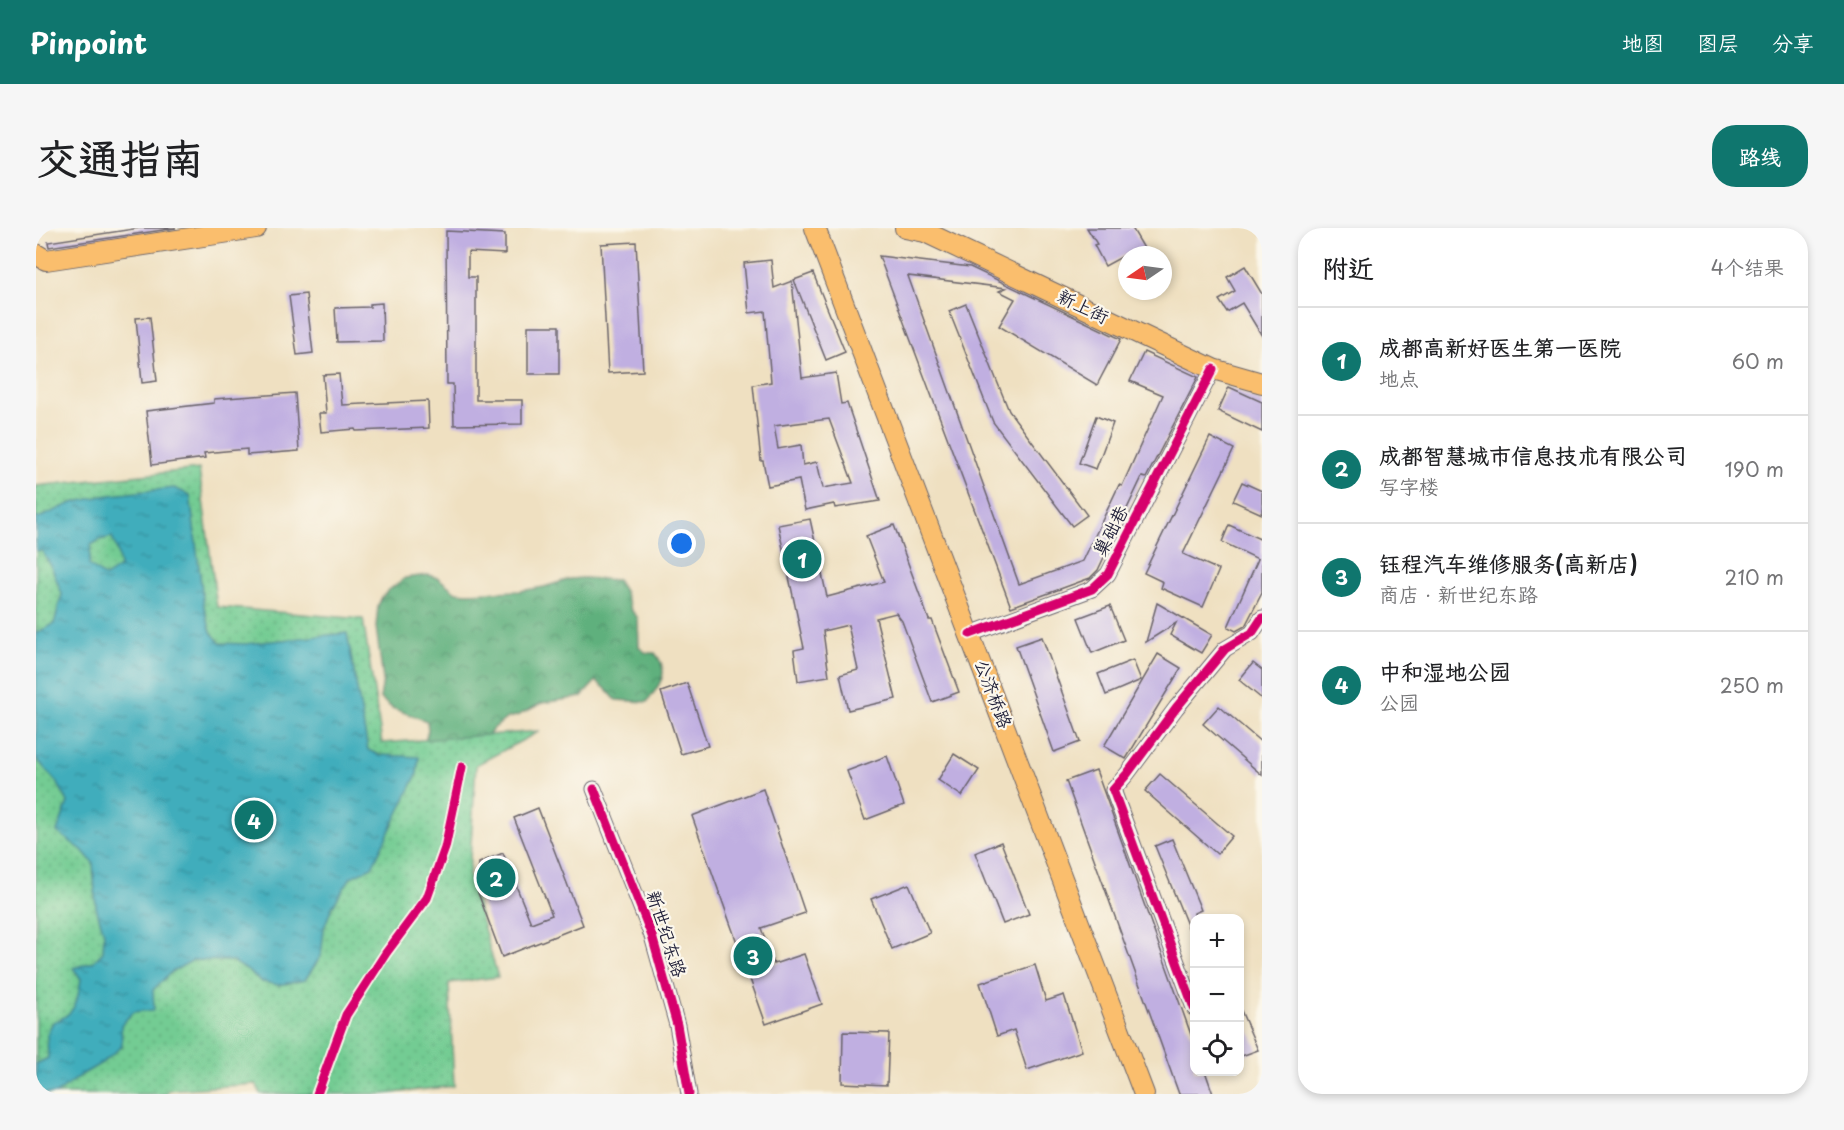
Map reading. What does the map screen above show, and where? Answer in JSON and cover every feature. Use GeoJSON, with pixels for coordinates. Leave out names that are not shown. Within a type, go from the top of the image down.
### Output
{"type":"FeatureCollection","features":[{"type":"Feature","properties":{"kind":"main road"},"geometry":{"type":"LineString","coordinates":[[41,257],[256,228]]}},
{"type":"Feature","properties":{"kind":"main road","name":"公济桥路"},"geometry":{"type":"LineString","coordinates":[[815,228],[1144,1094]]}},
{"type":"Feature","properties":{"kind":"main road","name":"新上街"},"geometry":{"type":"LineString","coordinates":[[913,229],[925,232],[1213,369],[1262,383]]}},
{"type":"Feature","properties":{"kind":"street","name":"巢础巷"},"geometry":{"type":"LineString","coordinates":[[970,634],[1092,589],[1108,574],[1213,369]]}},
{"type":"Feature","properties":{"kind":"street"},"geometry":{"type":"LineString","coordinates":[[1190,997],[1113,790],[1225,649],[1252,633],[1262,618]]}},
{"type":"Feature","properties":{"kind":"street","name":"新世纪东路"},"geometry":{"type":"LineString","coordinates":[[594,789],[652,936],[677,1025],[689,1094]]}},
{"type":"Feature","properties":{"kind":"green space"},"geometry":{"type":"Polygon","coordinates":[[[199,469],[217,607],[363,619],[382,743],[540,731],[476,765],[469,876],[498,977],[449,983],[454,1086],[384,1094],[261,1094],[256,1084],[169,1090],[166,1094],[36,1094],[36,486],[199,469]]]}},
{"type":"Feature","properties":{"kind":"green space"},"geometry":{"type":"Polygon","coordinates":[[[428,575],[438,578],[456,592],[467,593],[520,591],[570,579],[617,580],[631,610],[638,618],[639,647],[646,653],[655,653],[662,667],[662,678],[647,702],[616,700],[596,681],[581,697],[542,703],[517,716],[507,718],[493,729],[477,750],[424,747],[428,730],[427,721],[392,708],[380,698],[383,680],[376,627],[378,606],[382,597],[389,590],[405,578],[428,575]]]}},
{"type":"Feature","properties":{"kind":"water"},"geometry":{"type":"Polygon","coordinates":[[[174,488],[190,495],[204,607],[211,632],[220,643],[245,644],[347,633],[368,750],[379,755],[419,757],[417,774],[372,867],[351,877],[332,907],[324,928],[321,956],[305,980],[279,985],[262,982],[232,961],[193,960],[170,973],[153,990],[154,1010],[133,1012],[121,1025],[122,1046],[102,1063],[56,1094],[36,1094],[36,1064],[48,1058],[47,1034],[53,1022],[67,1015],[77,1000],[81,979],[73,968],[93,962],[103,952],[104,933],[96,907],[93,863],[82,850],[57,832],[68,802],[58,784],[36,758],[36,633],[54,624],[62,594],[51,566],[42,551],[36,551],[36,519],[72,503],[102,496],[174,488]],[[112,537],[100,540],[91,545],[89,565],[105,577],[120,567],[112,537]]]}},
{"type":"Feature","properties":{"kind":"building"},"geometry":{"type":"Polygon","coordinates":[[[140,228],[176,228],[49,247],[48,242],[140,228]]]}},
{"type":"Feature","properties":{"kind":"building"},"geometry":{"type":"Polygon","coordinates":[[[1087,228],[1132,228],[1143,246],[1118,246],[1118,259],[1105,266],[1094,245],[1097,244],[1087,228]]]}},
{"type":"Feature","properties":{"kind":"building"},"geometry":{"type":"Polygon","coordinates":[[[446,231],[505,234],[505,254],[468,252],[468,277],[476,277],[476,400],[522,400],[522,424],[454,425],[453,384],[447,384],[446,231]]]}},
{"type":"Feature","properties":{"kind":"building"},"geometry":{"type":"Polygon","coordinates":[[[636,242],[643,371],[608,373],[601,244],[636,242]]]}},
{"type":"Feature","properties":{"kind":"building"},"geometry":{"type":"Polygon","coordinates":[[[879,256],[970,267],[1121,339],[1097,385],[999,326],[1015,299],[999,291],[1006,288],[908,276],[1019,584],[1083,561],[1119,485],[1122,486],[1163,395],[1130,381],[1144,352],[1198,377],[1146,478],[1142,477],[1098,570],[1090,578],[1011,607],[879,256]]]}},
{"type":"Feature","properties":{"kind":"building"},"geometry":{"type":"Polygon","coordinates":[[[771,260],[774,288],[792,281],[802,378],[836,373],[841,404],[847,403],[880,501],[835,508],[834,504],[805,510],[799,480],[768,486],[763,461],[761,461],[753,385],[771,382],[765,311],[749,313],[744,263],[771,260]],[[829,419],[774,426],[778,449],[801,445],[803,465],[817,462],[823,488],[853,483],[829,419]]]}},
{"type":"Feature","properties":{"kind":"building"},"geometry":{"type":"Polygon","coordinates":[[[1245,266],[1262,294],[1262,336],[1242,303],[1227,312],[1219,300],[1235,291],[1227,277],[1245,266]]]}},
{"type":"Feature","properties":{"kind":"building"},"geometry":{"type":"Polygon","coordinates":[[[813,273],[845,352],[826,360],[794,280],[813,273]]]}},
{"type":"Feature","properties":{"kind":"building"},"geometry":{"type":"Polygon","coordinates":[[[306,294],[313,353],[297,355],[289,296],[306,294]]]}},
{"type":"Feature","properties":{"kind":"building"},"geometry":{"type":"Polygon","coordinates":[[[382,303],[383,341],[337,342],[335,308],[370,307],[370,304],[382,303]]]}},
{"type":"Feature","properties":{"kind":"building"},"geometry":{"type":"Polygon","coordinates":[[[966,304],[1009,411],[1087,515],[1072,526],[993,422],[949,311],[966,304]]]}},
{"type":"Feature","properties":{"kind":"building"},"geometry":{"type":"Polygon","coordinates":[[[150,317],[157,381],[142,383],[136,318],[150,317]]]}},
{"type":"Feature","properties":{"kind":"building"},"geometry":{"type":"Polygon","coordinates":[[[528,326],[559,326],[559,374],[528,374],[528,326]]]}},
{"type":"Feature","properties":{"kind":"building"},"geometry":{"type":"Polygon","coordinates":[[[339,374],[342,405],[428,401],[429,428],[321,432],[319,413],[326,413],[323,375],[339,374]]]}},
{"type":"Feature","properties":{"kind":"building"},"geometry":{"type":"Polygon","coordinates":[[[1229,387],[1262,402],[1262,432],[1218,411],[1229,387]]]}},
{"type":"Feature","properties":{"kind":"building"},"geometry":{"type":"Polygon","coordinates":[[[295,393],[299,451],[247,455],[247,449],[204,453],[205,458],[152,465],[146,411],[214,403],[214,399],[295,393]]]}},
{"type":"Feature","properties":{"kind":"building"},"geometry":{"type":"Polygon","coordinates":[[[1096,416],[1113,423],[1096,469],[1079,463],[1096,416]]]}},
{"type":"Feature","properties":{"kind":"building"},"geometry":{"type":"Polygon","coordinates":[[[1210,437],[1234,449],[1183,554],[1219,570],[1203,607],[1161,588],[1163,582],[1144,573],[1210,437]]]}},
{"type":"Feature","properties":{"kind":"building"},"geometry":{"type":"Polygon","coordinates":[[[1242,482],[1262,491],[1262,514],[1233,501],[1242,482]]]}},
{"type":"Feature","properties":{"kind":"building"},"geometry":{"type":"Polygon","coordinates":[[[810,519],[827,597],[884,582],[866,536],[894,525],[929,620],[932,620],[959,692],[932,702],[902,621],[896,613],[876,618],[896,699],[848,710],[840,675],[858,670],[848,625],[823,631],[829,676],[798,681],[794,650],[804,648],[778,525],[810,519]]]}},
{"type":"Feature","properties":{"kind":"building"},"geometry":{"type":"Polygon","coordinates":[[[1229,525],[1262,540],[1262,593],[1245,626],[1236,631],[1228,627],[1258,559],[1222,542],[1229,525]]]}},
{"type":"Feature","properties":{"kind":"building"},"geometry":{"type":"Polygon","coordinates":[[[1157,603],[1212,635],[1201,653],[1170,635],[1176,623],[1146,642],[1157,603]]]}},
{"type":"Feature","properties":{"kind":"building"},"geometry":{"type":"Polygon","coordinates":[[[1110,606],[1124,640],[1092,653],[1078,618],[1110,606]]]}},
{"type":"Feature","properties":{"kind":"building"},"geometry":{"type":"Polygon","coordinates":[[[1042,637],[1080,742],[1054,752],[1016,646],[1042,637]]]}},
{"type":"Feature","properties":{"kind":"building"},"geometry":{"type":"Polygon","coordinates":[[[1158,654],[1181,668],[1126,759],[1104,746],[1158,654]]]}},
{"type":"Feature","properties":{"kind":"building"},"geometry":{"type":"Polygon","coordinates":[[[1133,660],[1141,680],[1106,695],[1098,674],[1133,660]]]}},
{"type":"Feature","properties":{"kind":"building"},"geometry":{"type":"Polygon","coordinates":[[[1253,663],[1262,670],[1262,699],[1239,680],[1253,663]]]}},
{"type":"Feature","properties":{"kind":"building"},"geometry":{"type":"Polygon","coordinates":[[[687,683],[708,746],[681,754],[661,692],[687,683]]]}},
{"type":"Feature","properties":{"kind":"building"},"geometry":{"type":"Polygon","coordinates":[[[1219,706],[1262,743],[1262,775],[1203,724],[1219,706]]]}},
{"type":"Feature","properties":{"kind":"building"},"geometry":{"type":"Polygon","coordinates":[[[954,754],[979,770],[962,796],[938,780],[954,754]]]}},
{"type":"Feature","properties":{"kind":"building"},"geometry":{"type":"Polygon","coordinates":[[[887,756],[904,805],[865,820],[847,771],[887,756]]]}},
{"type":"Feature","properties":{"kind":"building"},"geometry":{"type":"Polygon","coordinates":[[[1096,770],[1190,1032],[1190,1076],[1207,1076],[1213,1094],[1179,1094],[1066,781],[1096,770]]]}},
{"type":"Feature","properties":{"kind":"building"},"geometry":{"type":"Polygon","coordinates":[[[1160,774],[1232,836],[1217,854],[1145,791],[1160,774]]]}},
{"type":"Feature","properties":{"kind":"building"},"geometry":{"type":"Polygon","coordinates":[[[763,789],[805,913],[761,928],[774,964],[804,954],[822,1004],[766,1024],[692,816],[763,789]]]}},
{"type":"Feature","properties":{"kind":"building"},"geometry":{"type":"Polygon","coordinates":[[[538,808],[583,925],[502,957],[478,893],[479,863],[503,853],[531,923],[552,915],[514,818],[538,808]]]}},
{"type":"Feature","properties":{"kind":"building"},"geometry":{"type":"Polygon","coordinates":[[[1172,839],[1201,910],[1190,914],[1190,932],[1155,846],[1172,839]]]}},
{"type":"Feature","properties":{"kind":"building"},"geometry":{"type":"Polygon","coordinates":[[[1001,842],[1029,914],[1003,924],[975,853],[1001,842]]]}},
{"type":"Feature","properties":{"kind":"building"},"geometry":{"type":"Polygon","coordinates":[[[909,884],[930,933],[892,949],[871,899],[909,884]]]}},
{"type":"Feature","properties":{"kind":"building"},"geometry":{"type":"Polygon","coordinates":[[[1035,965],[1046,1001],[1064,995],[1082,1051],[1027,1070],[1014,1030],[997,1036],[980,983],[1035,965]]]}},
{"type":"Feature","properties":{"kind":"building"},"geometry":{"type":"Polygon","coordinates":[[[1244,1018],[1258,1050],[1244,1055],[1244,1018]]]}},
{"type":"Feature","properties":{"kind":"building"},"geometry":{"type":"Polygon","coordinates":[[[843,1032],[889,1033],[887,1085],[842,1083],[843,1032]]]}},
{"type":"Feature","properties":{"kind":"cycle path"},"geometry":{"type":"LineString","coordinates":[[970,634],[1092,589],[1108,574],[1213,369]]}},
{"type":"Feature","properties":{"kind":"cycle path"},"geometry":{"type":"LineString","coordinates":[[1190,997],[1113,790],[1225,649],[1252,633],[1262,618]]}},
{"type":"Feature","properties":{"kind":"cycle path"},"geometry":{"type":"LineString","coordinates":[[317,1094],[346,1015],[386,953],[427,898],[445,848],[462,767]]}},
{"type":"Feature","properties":{"kind":"cycle path"},"geometry":{"type":"LineString","coordinates":[[594,789],[652,936],[677,1025],[689,1094]]}},
{"type":"Feature","properties":{"kind":"place","name":"成都高新好医生第一医院"},"geometry":{"type":"Point","coordinates":[802,559]}},
{"type":"Feature","properties":{"kind":"place","name":"中和湿地公园"},"geometry":{"type":"Point","coordinates":[254,820]}},
{"type":"Feature","properties":{"kind":"place","name":"成都智慧城市信息技术有限公司"},"geometry":{"type":"Point","coordinates":[496,878]}},
{"type":"Feature","properties":{"kind":"place","name":"钰程汽车维修服务(高新店)"},"geometry":{"type":"Point","coordinates":[753,956]}}]}
